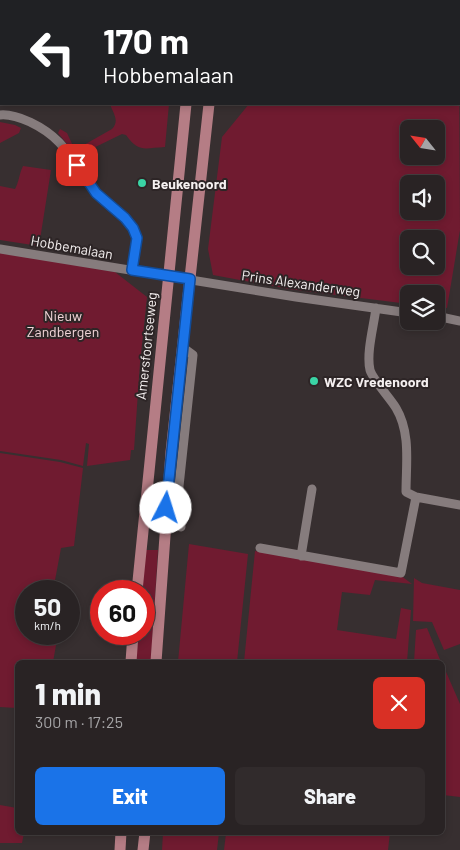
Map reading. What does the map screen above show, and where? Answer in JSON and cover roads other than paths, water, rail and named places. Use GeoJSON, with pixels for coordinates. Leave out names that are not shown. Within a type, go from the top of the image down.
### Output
{"type":"FeatureCollection","features":[{"type":"Feature","properties":{"kind":"main road","name":"Amersfoortseweg"},"geometry":{"type":"LineString","coordinates":[[138,580],[186,105]]}},
{"type":"Feature","properties":{"kind":"main road"},"geometry":{"type":"LineString","coordinates":[[156,660],[166,517],[182,346],[209,105]]}},
{"type":"Feature","properties":{"kind":"main road"},"geometry":{"type":"LineString","coordinates":[[131,660],[132,645]]}},
{"type":"Feature","properties":{"kind":"main road"},"geometry":{"type":"LineString","coordinates":[[120,850],[121,835]]}},
{"type":"Feature","properties":{"kind":"main road"},"geometry":{"type":"LineString","coordinates":[[143,850],[144,835]]}},
{"type":"Feature","properties":{"kind":"street"},"geometry":{"type":"LineString","coordinates":[[0,115],[26,120],[44,128],[56,138],[96,193],[125,218],[133,228],[137,238],[132,270]]}},
{"type":"Feature","properties":{"kind":"street","name":"Hobbemalaan"},"geometry":{"type":"LineString","coordinates":[[0,249],[169,276]]}},
{"type":"Feature","properties":{"kind":"street","name":"Prins Alexanderweg"},"geometry":{"type":"LineString","coordinates":[[169,276],[400,312]]}},
{"type":"Feature","properties":{"kind":"street"},"geometry":{"type":"LineString","coordinates":[[376,308],[370,371],[396,408],[402,421],[406,437],[406,492],[416,497],[460,505]]}},
{"type":"Feature","properties":{"kind":"street"},"geometry":{"type":"LineString","coordinates":[[445,318],[460,321]]}},
{"type":"Feature","properties":{"kind":"street"},"geometry":{"type":"LineString","coordinates":[[181,527],[179,486],[193,355],[182,346]]}},
{"type":"Feature","properties":{"kind":"street"},"geometry":{"type":"LineString","coordinates":[[301,556],[312,489]]}},
{"type":"Feature","properties":{"kind":"street"},"geometry":{"type":"LineString","coordinates":[[260,548],[400,573],[416,497]]}},
{"type":"Feature","properties":{"kind":"place","name":"Beukenoord"},"geometry":{"type":"Point","coordinates":[142,183]}},
{"type":"Feature","properties":{"kind":"place","name":"WZC Vredenoord"},"geometry":{"type":"Point","coordinates":[314,381]}},
{"type":"Feature","properties":{"kind":"park label","name":"Nieuw Zandbergen"},"geometry":{"type":"Point","coordinates":[63,324]}}]}
